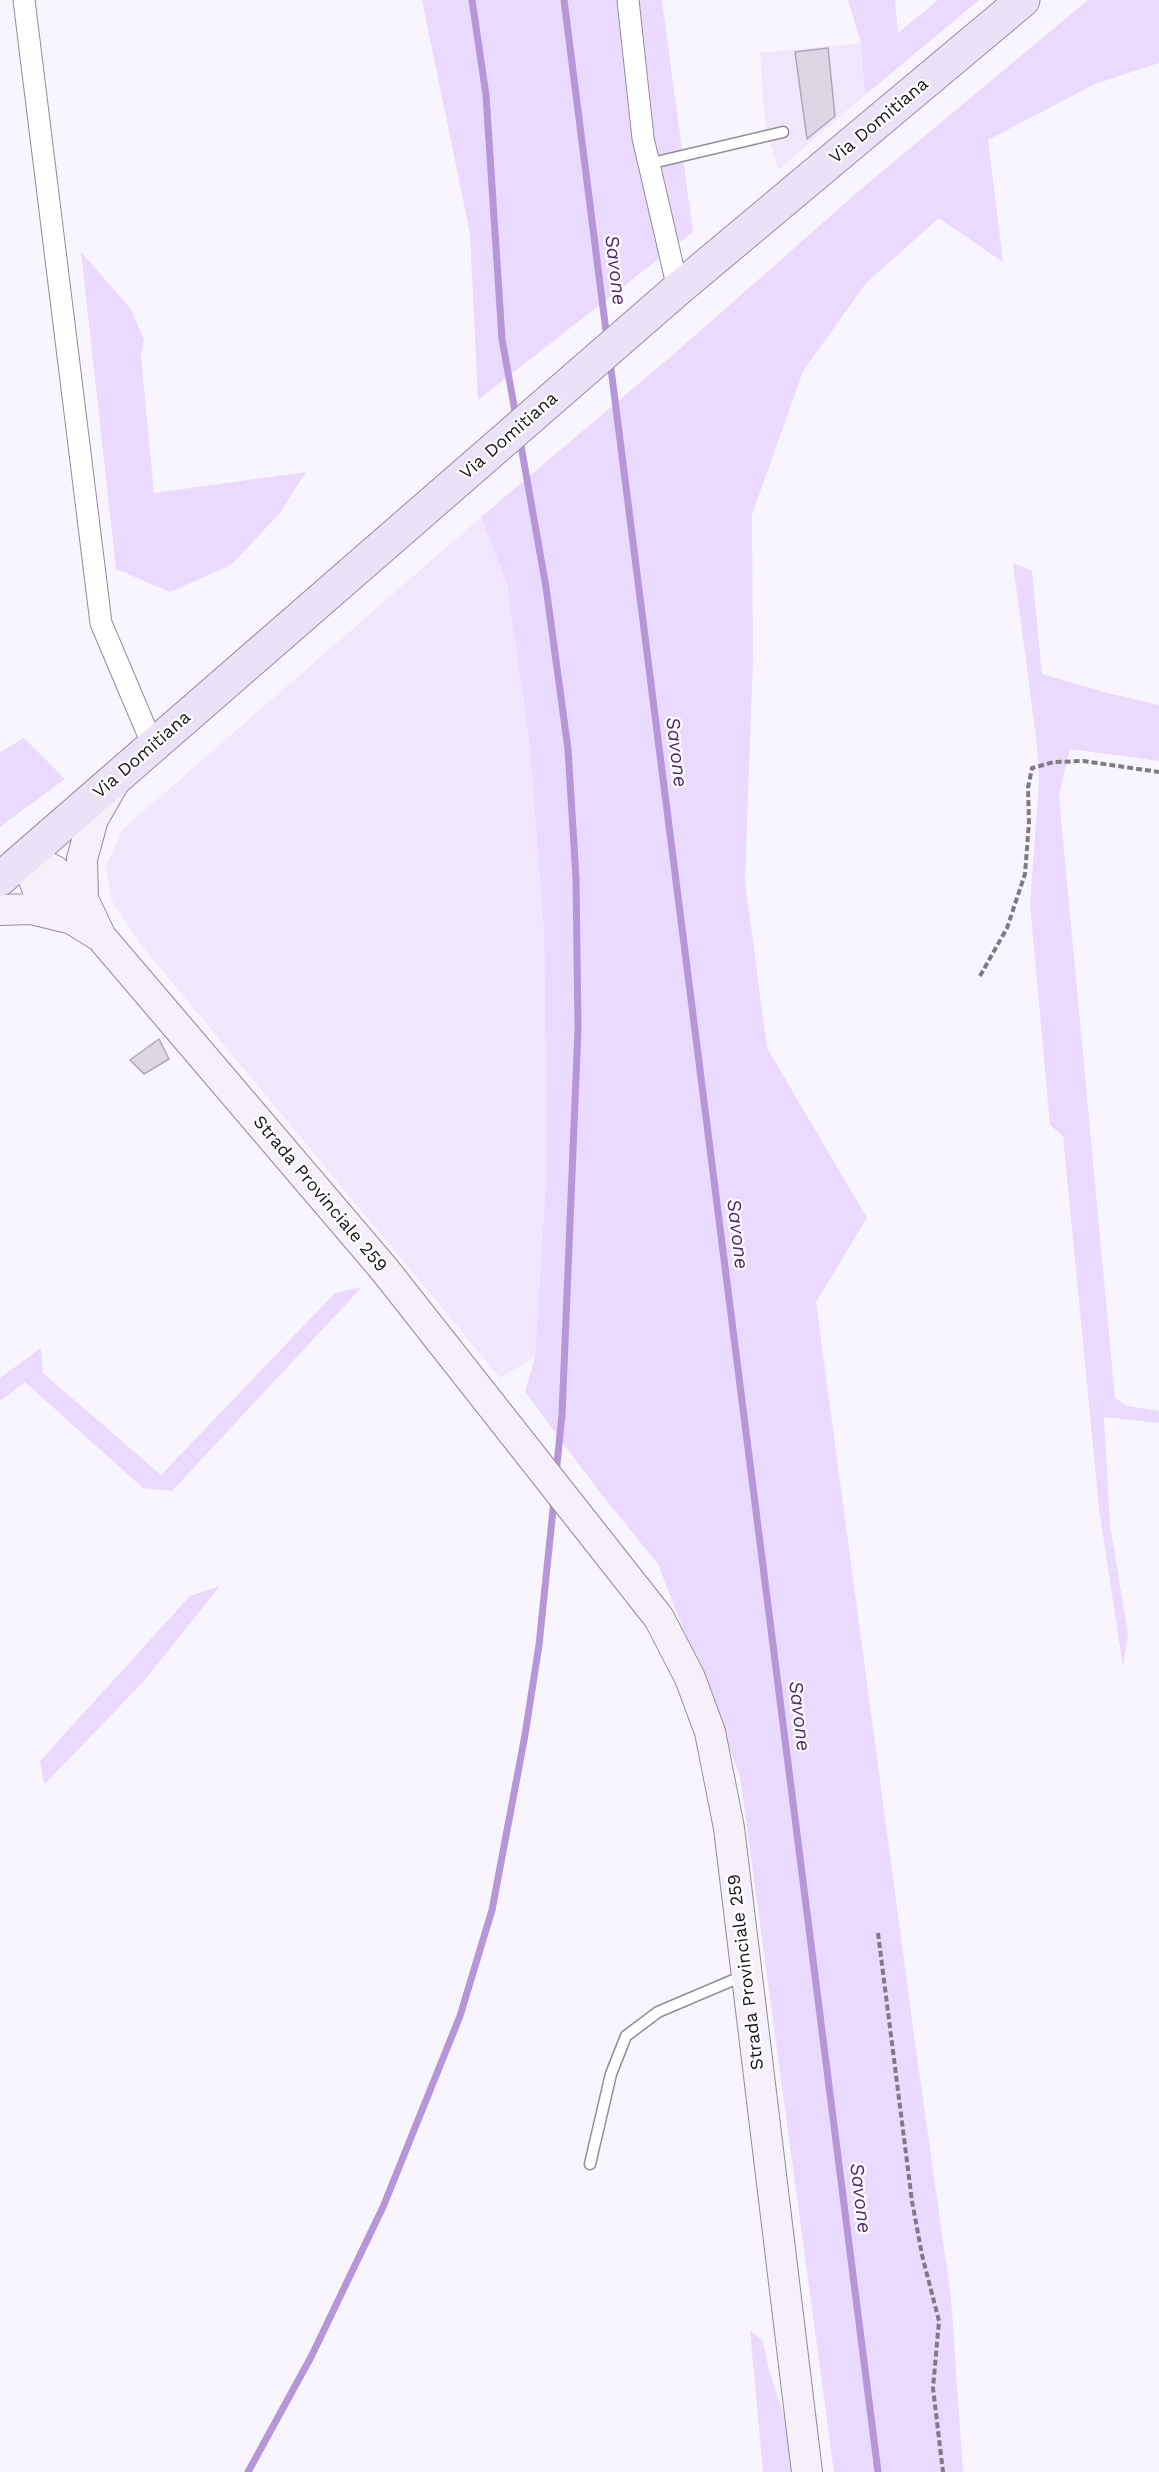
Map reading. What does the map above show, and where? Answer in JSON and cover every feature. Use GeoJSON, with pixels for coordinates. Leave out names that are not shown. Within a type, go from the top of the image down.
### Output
{"type":"FeatureCollection","features":[{"type":"Feature","properties":{"kind":"main road","name":"Via Domitiana"},"geometry":{"type":"LineString","coordinates":[[0,879],[670,297],[1023,0]]}},
{"type":"Feature","properties":{"kind":"street"},"geometry":{"type":"LineString","coordinates":[[24,0],[101,623],[153,746]]}},
{"type":"Feature","properties":{"kind":"street"},"geometry":{"type":"LineString","coordinates":[[628,0],[643,138],[670,297]]}},
{"type":"Feature","properties":{"kind":"street","name":"Strada Provinciale 259"},"geometry":{"type":"LineString","coordinates":[[78,909],[82,860],[87,839],[93,819],[117,777]]}},
{"type":"Feature","properties":{"kind":"street","name":"Strada Provinciale 259"},"geometry":{"type":"LineString","coordinates":[[25,856],[55,871],[78,909],[101,937],[384,1269],[659,1618],[690,1678],[710,1732],[729,1828],[807,2472]]}},
{"type":"Feature","properties":{"kind":"street"},"geometry":{"type":"LineString","coordinates":[[0,910],[78,909]]}},
{"type":"Feature","properties":{"kind":"lane"},"geometry":{"type":"LineString","coordinates":[[648,164],[783,132]]}},
{"type":"Feature","properties":{"kind":"lane"},"geometry":{"type":"LineString","coordinates":[[590,2164],[611,2074],[626,2036],[658,2012],[745,1975]]}},
{"type":"Feature","properties":{"kind":"path"},"geometry":{"type":"LineString","coordinates":[[980,976],[1007,928],[1025,874],[1029,822],[1028,788],[1032,768],[1054,762],[1083,761],[1159,772]]}},
{"type":"Feature","properties":{"kind":"path"},"geometry":{"type":"LineString","coordinates":[[878,1933],[912,2201],[922,2255],[935,2298],[939,2321],[933,2388],[943,2472]]}},
{"type":"Feature","properties":{"kind":"shaded area"},"geometry":{"type":"Polygon","coordinates":[[[422,0],[662,0],[693,232],[478,400],[470,234],[422,0]]]}},
{"type":"Feature","properties":{"kind":"shaded area"},"geometry":{"type":"Polygon","coordinates":[[[848,0],[895,0],[898,33],[938,0],[979,0],[865,95],[861,43],[848,0]]]}},
{"type":"Feature","properties":{"kind":"shaded area"},"geometry":{"type":"Polygon","coordinates":[[[1088,0],[1159,0],[1159,63],[1095,84],[988,140],[1003,262],[939,218],[866,283],[803,371],[752,515],[753,660],[745,881],[767,1048],[867,1218],[816,1302],[951,2297],[963,2472],[834,2472],[740,1776],[658,1564],[601,1494],[525,1392],[535,1357],[547,1166],[544,932],[529,737],[507,584],[481,517],[675,353],[867,184],[1088,0]]]}},
{"type":"Feature","properties":{"kind":"shaded area"},"geometry":{"type":"Polygon","coordinates":[[[861,43],[865,95],[778,170],[765,124],[760,53],[861,43]]]}},
{"type":"Feature","properties":{"kind":"shaded area"},"geometry":{"type":"Polygon","coordinates":[[[81,252],[131,309],[144,339],[141,356],[154,493],[306,472],[280,513],[231,565],[170,592],[116,569],[81,252]]]}},
{"type":"Feature","properties":{"kind":"shaded area"},"geometry":{"type":"Polygon","coordinates":[[[481,517],[507,584],[529,737],[544,932],[547,1166],[535,1357],[500,1378],[138,941],[111,899],[106,866],[123,829],[481,517]]]}},
{"type":"Feature","properties":{"kind":"shaded area"},"geometry":{"type":"Polygon","coordinates":[[[1013,563],[1032,571],[1042,674],[1159,705],[1159,761],[1070,749],[1059,796],[1115,1398],[1128,1406],[1159,1411],[1159,1423],[1104,1417],[1110,1524],[1128,1635],[1123,1668],[1099,1508],[1063,1136],[1050,1125],[1030,904],[1039,783],[1037,745],[1013,563]]]}},
{"type":"Feature","properties":{"kind":"shaded area"},"geometry":{"type":"Polygon","coordinates":[[[24,738],[65,779],[0,827],[0,752],[24,738]]]}},
{"type":"Feature","properties":{"kind":"shaded area"},"geometry":{"type":"Polygon","coordinates":[[[362,1287],[172,1491],[143,1488],[25,1382],[0,1401],[0,1378],[41,1348],[43,1373],[161,1475],[335,1293],[362,1287]]]}},
{"type":"Feature","properties":{"kind":"shaded area"},"geometry":{"type":"Polygon","coordinates":[[[220,1586],[143,1682],[44,1785],[40,1761],[190,1596],[220,1586]]]}},
{"type":"Feature","properties":{"kind":"shaded area"},"geometry":{"type":"Polygon","coordinates":[[[750,2330],[763,2341],[769,2370],[787,2424],[792,2472],[763,2472],[750,2330]]]}},
{"type":"Feature","properties":{"kind":"building"},"geometry":{"type":"Polygon","coordinates":[[[828,48],[835,116],[807,139],[795,52],[828,48]]]}},
{"type":"Feature","properties":{"kind":"building"},"geometry":{"type":"Polygon","coordinates":[[[159,1039],[169,1059],[144,1074],[130,1060],[159,1039]]]}},
{"type":"Feature","properties":{"kind":"waterway"},"geometry":{"type":"LineString","coordinates":[[472,0],[486,95],[502,339],[516,417]]}},
{"type":"Feature","properties":{"kind":"waterway","name":"Savone"},"geometry":{"type":"LineString","coordinates":[[564,0],[607,339]]}},
{"type":"Feature","properties":{"kind":"waterway","name":"Savone"},"geometry":{"type":"LineString","coordinates":[[610,361],[878,2472]]}},
{"type":"Feature","properties":{"kind":"waterway"},"geometry":{"type":"LineString","coordinates":[[520,440],[546,587],[568,749],[576,878],[578,1029],[562,1415],[556,1474]]}},
{"type":"Feature","properties":{"kind":"waterway"},"geometry":{"type":"LineString","coordinates":[[248,2472],[311,2357],[383,2207],[460,2016],[492,1910],[525,1735],[539,1645],[554,1500]]}}]}
